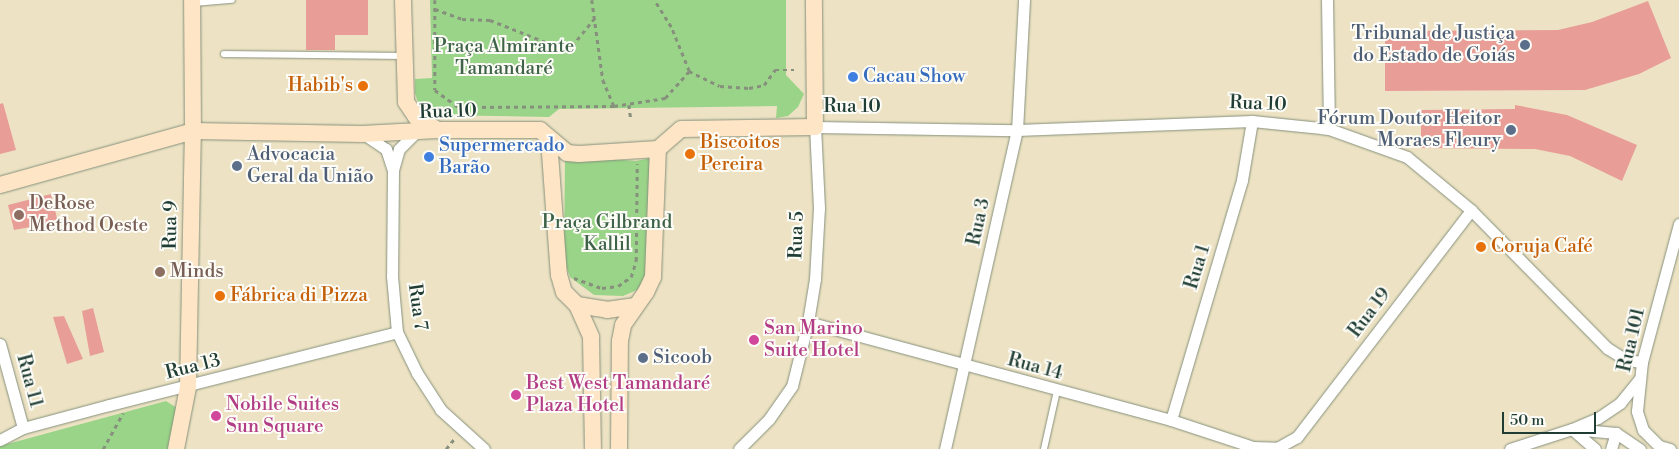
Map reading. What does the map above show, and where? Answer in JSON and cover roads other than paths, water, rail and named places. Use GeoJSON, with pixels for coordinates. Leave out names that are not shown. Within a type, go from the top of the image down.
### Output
{"type":"FeatureCollection","features":[{"type":"Feature","properties":{"kind":"main road"},"geometry":{"type":"LineString","coordinates":[[403,0],[406,102],[416,116],[438,130]]}},
{"type":"Feature","properties":{"kind":"main road","name":"Rua 5"},"geometry":{"type":"LineString","coordinates":[[814,0],[815,127]]}},
{"type":"Feature","properties":{"kind":"main road","name":"Rua 9"},"geometry":{"type":"LineString","coordinates":[[176,449],[188,387],[194,131],[192,2]]}},
{"type":"Feature","properties":{"kind":"main road","name":"Rua 10"},"geometry":{"type":"LineString","coordinates":[[0,185],[194,131],[362,134],[415,133],[438,130],[540,130],[549,140],[567,153],[634,153],[658,149],[681,129],[815,127]]}},
{"type":"Feature","properties":{"kind":"main road"},"geometry":{"type":"LineString","coordinates":[[549,140],[559,275],[564,292],[577,305],[591,337],[592,449]]}},
{"type":"Feature","properties":{"kind":"main road"},"geometry":{"type":"LineString","coordinates":[[619,449],[620,341],[623,325],[634,306],[646,292],[653,277],[658,149]]}},
{"type":"Feature","properties":{"kind":"main road"},"geometry":{"type":"LineString","coordinates":[[577,305],[607,310],[634,306]]}},
{"type":"Feature","properties":{"kind":"street","name":"Rua 3"},"geometry":{"type":"LineString","coordinates":[[945,449],[966,367],[1017,130],[1024,0]]}},
{"type":"Feature","properties":{"kind":"street"},"geometry":{"type":"LineString","coordinates":[[1326,0],[1329,129]]}},
{"type":"Feature","properties":{"kind":"street","name":"Rua 10"},"geometry":{"type":"LineString","coordinates":[[815,127],[1017,130],[1252,121],[1329,129],[1406,156],[1471,210],[1607,348],[1626,360],[1642,362]]}},
{"type":"Feature","properties":{"kind":"street","name":"Rua 1"},"geometry":{"type":"LineString","coordinates":[[1171,420],[1242,180],[1252,121]]}},
{"type":"Feature","properties":{"kind":"street","name":"Rua 5"},"geometry":{"type":"LineString","coordinates":[[742,448],[769,419],[792,386],[808,322],[815,279],[819,208],[815,127]]}},
{"type":"Feature","properties":{"kind":"street","name":"Rua 7"},"geometry":{"type":"LineString","coordinates":[[415,133],[399,149],[393,170],[392,276],[396,332],[417,373],[441,410],[477,447]]}},
{"type":"Feature","properties":{"kind":"street","name":"Rua 7"},"geometry":{"type":"LineString","coordinates":[[362,134],[386,149],[393,170]]}},
{"type":"Feature","properties":{"kind":"street","name":"Rua 19"},"geometry":{"type":"LineString","coordinates":[[1297,437],[1471,210]]}},
{"type":"Feature","properties":{"kind":"street","name":"Rua 101"},"geometry":{"type":"LineString","coordinates":[[1670,449],[1659,446],[1642,430],[1636,411],[1642,362],[1679,224]]}},
{"type":"Feature","properties":{"kind":"street","name":"Rua 14"},"geometry":{"type":"LineString","coordinates":[[808,322],[966,367],[1171,420],[1254,448],[1277,448],[1297,437]]}},
{"type":"Feature","properties":{"kind":"street","name":"Rua 13"},"geometry":{"type":"LineString","coordinates":[[0,440],[24,428],[396,332]]}},
{"type":"Feature","properties":{"kind":"street","name":"Rua 11"},"geometry":{"type":"LineString","coordinates":[[0,344],[24,428]]}},
{"type":"Feature","properties":{"kind":"street"},"geometry":{"type":"LineString","coordinates":[[1510,449],[1572,429],[1598,418],[1620,403],[1640,378]]}},
{"type":"Feature","properties":{"kind":"street"},"geometry":{"type":"LineString","coordinates":[[1572,429],[1616,434],[1640,449]]}},
{"type":"Feature","properties":{"kind":"street"},"geometry":{"type":"LineString","coordinates":[[1572,429],[1595,449]]}},
{"type":"Feature","properties":{"kind":"street"},"geometry":{"type":"LineString","coordinates":[[1611,449],[1616,434]]}},
{"type":"Feature","properties":{"kind":"street"},"geometry":{"type":"LineString","coordinates":[[1296,449],[1297,437]]}},
{"type":"Feature","properties":{"kind":"lane"},"geometry":{"type":"LineString","coordinates":[[192,2],[232,0]]}},
{"type":"Feature","properties":{"kind":"lane"},"geometry":{"type":"LineString","coordinates":[[224,54],[405,56]]}},
{"type":"Feature","properties":{"kind":"lane"},"geometry":{"type":"LineString","coordinates":[[1044,449],[1057,391]]}},
{"type":"Feature","properties":{"kind":"place","name":"Tribunal de Justiça do Estado de Goiás"},"geometry":{"type":"Point","coordinates":[1525,45]}},
{"type":"Feature","properties":{"kind":"place","name":"Cacau Show"},"geometry":{"type":"Point","coordinates":[853,77]}},
{"type":"Feature","properties":{"kind":"place","name":"Habib's"},"geometry":{"type":"Point","coordinates":[363,86]}},
{"type":"Feature","properties":{"kind":"place","name":"Fórum Doutor Heitor Moraes Fleury"},"geometry":{"type":"Point","coordinates":[1511,130]}},
{"type":"Feature","properties":{"kind":"place","name":"Biscoitos Pereira"},"geometry":{"type":"Point","coordinates":[690,154]}},
{"type":"Feature","properties":{"kind":"place","name":"Supermercado Barão"},"geometry":{"type":"Point","coordinates":[429,157]}},
{"type":"Feature","properties":{"kind":"place","name":"Advocacia Geral da União"},"geometry":{"type":"Point","coordinates":[237,166]}},
{"type":"Feature","properties":{"kind":"place","name":"DeRose Method Oeste"},"geometry":{"type":"Point","coordinates":[19,215]}},
{"type":"Feature","properties":{"kind":"place","name":"Coruja Café"},"geometry":{"type":"Point","coordinates":[1481,247]}},
{"type":"Feature","properties":{"kind":"place","name":"Minds"},"geometry":{"type":"Point","coordinates":[160,272]}},
{"type":"Feature","properties":{"kind":"place","name":"Fábrica di Pizza"},"geometry":{"type":"Point","coordinates":[220,296]}},
{"type":"Feature","properties":{"kind":"place","name":"San Marino Suite Hotel"},"geometry":{"type":"Point","coordinates":[754,340]}},
{"type":"Feature","properties":{"kind":"place","name":"Sicoob"},"geometry":{"type":"Point","coordinates":[643,358]}},
{"type":"Feature","properties":{"kind":"place","name":"Best West Tamandaré Plaza Hotel"},"geometry":{"type":"Point","coordinates":[516,395]}},
{"type":"Feature","properties":{"kind":"place","name":"Nobile Suites Sun Square"},"geometry":{"type":"Point","coordinates":[216,416]}},
{"type":"Feature","properties":{"kind":"park label","name":"Praça Almirante Tamandaré"},"geometry":{"type":"Point","coordinates":[504,58]}},
{"type":"Feature","properties":{"kind":"park label","name":"Praça Gilbrand Kallil"},"geometry":{"type":"Point","coordinates":[607,234]}}]}
